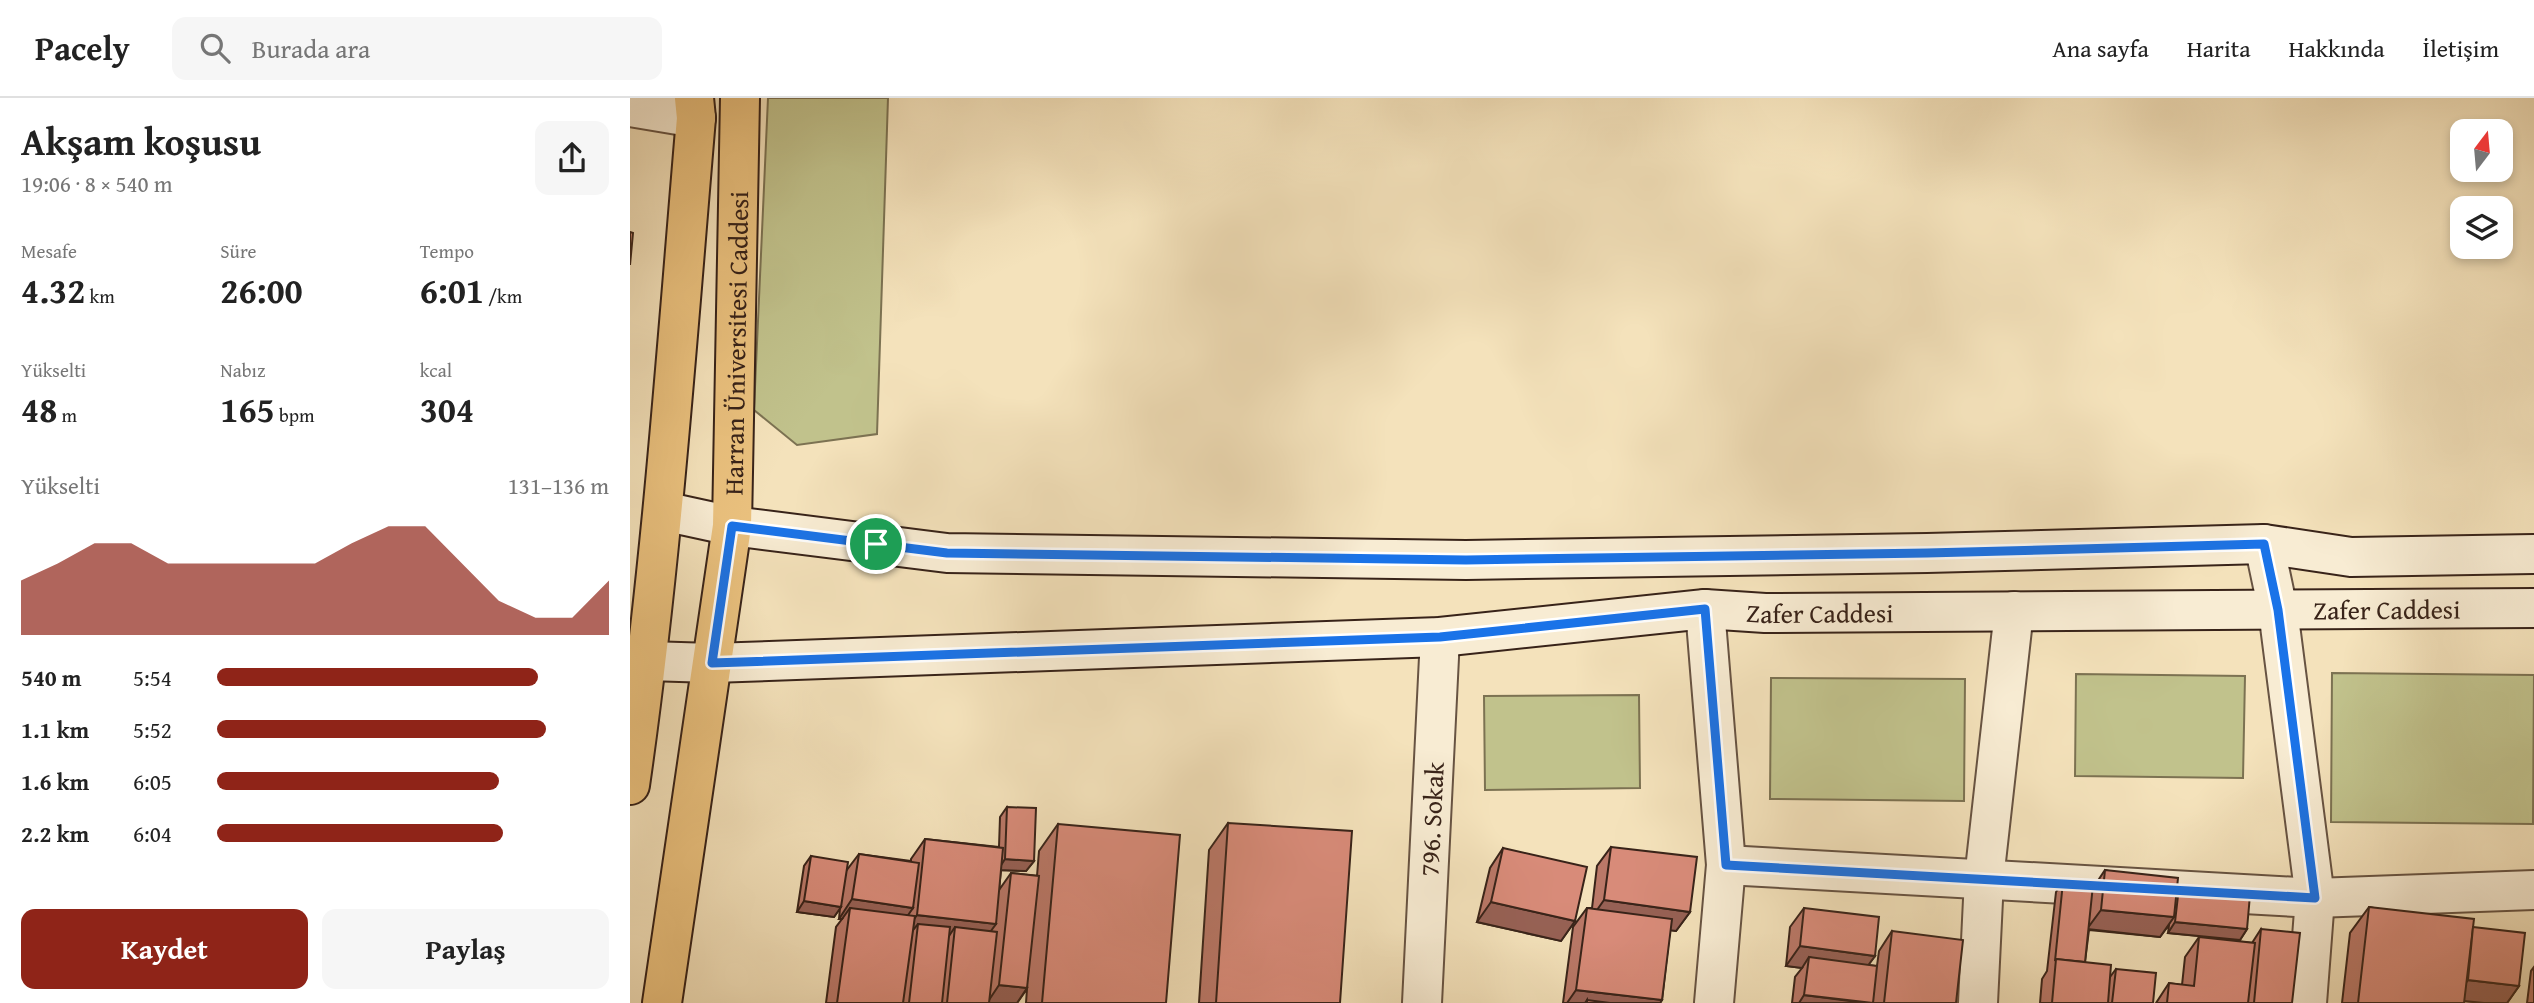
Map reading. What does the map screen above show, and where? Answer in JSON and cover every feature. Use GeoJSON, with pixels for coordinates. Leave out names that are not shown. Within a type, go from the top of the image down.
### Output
{"type":"FeatureCollection","features":[{"type":"Feature","properties":{"kind":"main road","name":"Harran Üniversitesi Caddesi"},"geometry":{"type":"LineString","coordinates":[[662,1003],[732,526],[740,98]]}},
{"type":"Feature","properties":{"kind":"main road"},"geometry":{"type":"LineString","coordinates":[[630,107],[695,108]]}},
{"type":"Feature","properties":{"kind":"main road","name":"Harran Üniversitesi Caddesi"},"geometry":{"type":"LineString","coordinates":[[630,785],[648,661],[663,511],[695,108]]}},
{"type":"Feature","properties":{"kind":"main road","name":"Zafer Caddesi"},"geometry":{"type":"LineString","coordinates":[[663,511],[732,526],[947,553],[1466,560],[1927,553],[2264,544],[2351,557],[2534,554]]}},
{"type":"Feature","properties":{"kind":"main road"},"geometry":{"type":"LineString","coordinates":[[2264,544],[2278,610],[2315,898],[2306,1003]]}},
{"type":"Feature","properties":{"kind":"main road","name":"Zafer Caddesi"},"geometry":{"type":"LineString","coordinates":[[648,661],[712,663],[1440,637],[1705,609],[1765,613],[2534,608]]}},
{"type":"Feature","properties":{"kind":"main road"},"geometry":{"type":"LineString","coordinates":[[1705,609],[1726,865],[1714,1003]]}},
{"type":"Feature","properties":{"kind":"main road"},"geometry":{"type":"LineString","coordinates":[[1979,1003],[1984,879],[2014,611]]}},
{"type":"Feature","properties":{"kind":"main road","name":"796. Sokak"},"geometry":{"type":"LineString","coordinates":[[1422,1003],[1440,637]]}},
{"type":"Feature","properties":{"kind":"main road"},"geometry":{"type":"LineString","coordinates":[[1726,865],[2315,898],[2534,890]]}},
{"type":"Feature","properties":{"kind":"green space"},"geometry":{"type":"Polygon","coordinates":[[[768,98],[888,98],[877,434],[797,445],[754,410],[768,98]]]}},
{"type":"Feature","properties":{"kind":"green space"},"geometry":{"type":"Polygon","coordinates":[[[2332,673],[2534,675],[2533,824],[2331,822],[2332,673]]]}},
{"type":"Feature","properties":{"kind":"green space"},"geometry":{"type":"Polygon","coordinates":[[[2076,674],[2245,676],[2243,778],[2075,776],[2076,674]]]}},
{"type":"Feature","properties":{"kind":"green space"},"geometry":{"type":"Polygon","coordinates":[[[1771,678],[1965,679],[1964,801],[1770,799],[1771,678]]]}},
{"type":"Feature","properties":{"kind":"green space"},"geometry":{"type":"Polygon","coordinates":[[[1639,695],[1640,788],[1485,790],[1484,696],[1639,695]]]}},
{"type":"Feature","properties":{"kind":"building"},"geometry":{"type":"Polygon","coordinates":[[[630,232],[633,233],[630,265],[630,232]]]}},
{"type":"Feature","properties":{"kind":"building"},"geometry":{"type":"Polygon","coordinates":[[[1007,807],[1036,808],[1034,861],[1005,859],[1007,807]]]}},
{"type":"Feature","properties":{"kind":"building"},"geometry":{"type":"Polygon","coordinates":[[[1228,823],[1352,831],[1340,1003],[1216,1003],[1228,823]]]}},
{"type":"Feature","properties":{"kind":"building"},"geometry":{"type":"Polygon","coordinates":[[[1058,824],[1180,835],[1166,1003],[1042,1003],[1058,824]]]}},
{"type":"Feature","properties":{"kind":"building"},"geometry":{"type":"Polygon","coordinates":[[[925,839],[1003,848],[996,924],[917,915],[925,839]]]}},
{"type":"Feature","properties":{"kind":"building"},"geometry":{"type":"Polygon","coordinates":[[[1611,847],[1697,857],[1690,912],[1604,900],[1611,847]]]}},
{"type":"Feature","properties":{"kind":"building"},"geometry":{"type":"Polygon","coordinates":[[[1503,848],[1587,867],[1575,921],[1491,902],[1503,848]]]}},
{"type":"Feature","properties":{"kind":"building"},"geometry":{"type":"Polygon","coordinates":[[[859,854],[919,863],[913,908],[852,899],[859,854]]]}},
{"type":"Feature","properties":{"kind":"building"},"geometry":{"type":"Polygon","coordinates":[[[811,856],[848,862],[841,907],[804,901],[811,856]]]}},
{"type":"Feature","properties":{"kind":"building"},"geometry":{"type":"Polygon","coordinates":[[[2105,870],[2178,878],[2174,917],[2101,910],[2105,870]]]}},
{"type":"Feature","properties":{"kind":"building"},"geometry":{"type":"Polygon","coordinates":[[[1011,873],[1039,876],[1027,988],[999,985],[1011,873]]]}},
{"type":"Feature","properties":{"kind":"building"},"geometry":{"type":"Polygon","coordinates":[[[2063,882],[2093,885],[2085,962],[2055,961],[2063,882]]]}},
{"type":"Feature","properties":{"kind":"building"},"geometry":{"type":"Polygon","coordinates":[[[2179,887],[2250,895],[2247,929],[2175,922],[2179,887]]]}},
{"type":"Feature","properties":{"kind":"building"},"geometry":{"type":"Polygon","coordinates":[[[2369,907],[2474,919],[2464,1003],[2358,1003],[2369,907]]]}},
{"type":"Feature","properties":{"kind":"building"},"geometry":{"type":"Polygon","coordinates":[[[850,908],[915,916],[903,1003],[837,1003],[850,908]]]}},
{"type":"Feature","properties":{"kind":"building"},"geometry":{"type":"Polygon","coordinates":[[[1587,908],[1672,919],[1662,1000],[1576,990],[1587,908]]]}},
{"type":"Feature","properties":{"kind":"building"},"geometry":{"type":"Polygon","coordinates":[[[1804,908],[1879,917],[1875,956],[1800,946],[1804,908]]]}},
{"type":"Feature","properties":{"kind":"building"},"geometry":{"type":"Polygon","coordinates":[[[918,924],[950,927],[942,1003],[909,1003],[918,924]]]}},
{"type":"Feature","properties":{"kind":"building"},"geometry":{"type":"Polygon","coordinates":[[[955,927],[997,932],[989,1003],[947,1003],[955,927]]]}},
{"type":"Feature","properties":{"kind":"building"},"geometry":{"type":"Polygon","coordinates":[[[2473,927],[2525,933],[2519,986],[2468,980],[2473,927]]]}},
{"type":"Feature","properties":{"kind":"building"},"geometry":{"type":"Polygon","coordinates":[[[2261,929],[2300,933],[2292,1003],[2254,1003],[2261,929]]]}},
{"type":"Feature","properties":{"kind":"building"},"geometry":{"type":"Polygon","coordinates":[[[1892,931],[1963,940],[1956,1003],[1884,1003],[1892,931]]]}},
{"type":"Feature","properties":{"kind":"building"},"geometry":{"type":"Polygon","coordinates":[[[2199,937],[2255,943],[2248,1003],[2167,1003],[2169,983],[2194,986],[2199,937]]]}},
{"type":"Feature","properties":{"kind":"building"},"geometry":{"type":"Polygon","coordinates":[[[1809,957],[1877,966],[1873,1003],[1804,995],[1809,957]]]}},
{"type":"Feature","properties":{"kind":"building"},"geometry":{"type":"Polygon","coordinates":[[[2056,959],[2111,965],[2108,1003],[2052,1003],[2056,959]]]}},
{"type":"Feature","properties":{"kind":"building"},"geometry":{"type":"Polygon","coordinates":[[[2116,969],[2156,973],[2153,1003],[2112,1003],[2116,969]]]}},
{"type":"Feature","properties":{"kind":"building"},"geometry":{"type":"Polygon","coordinates":[[[1587,1000],[1610,1003],[1587,1003],[1587,1000]]]}},
{"type":"Feature","properties":{"kind":"route"},"geometry":{"type":"LineString","coordinates":[[732,526],[876,544],[947,553],[1466,560],[1927,553],[2264,544],[2278,610],[2315,898],[1726,865],[1705,609],[1440,637],[712,663],[732,526]]}}]}
